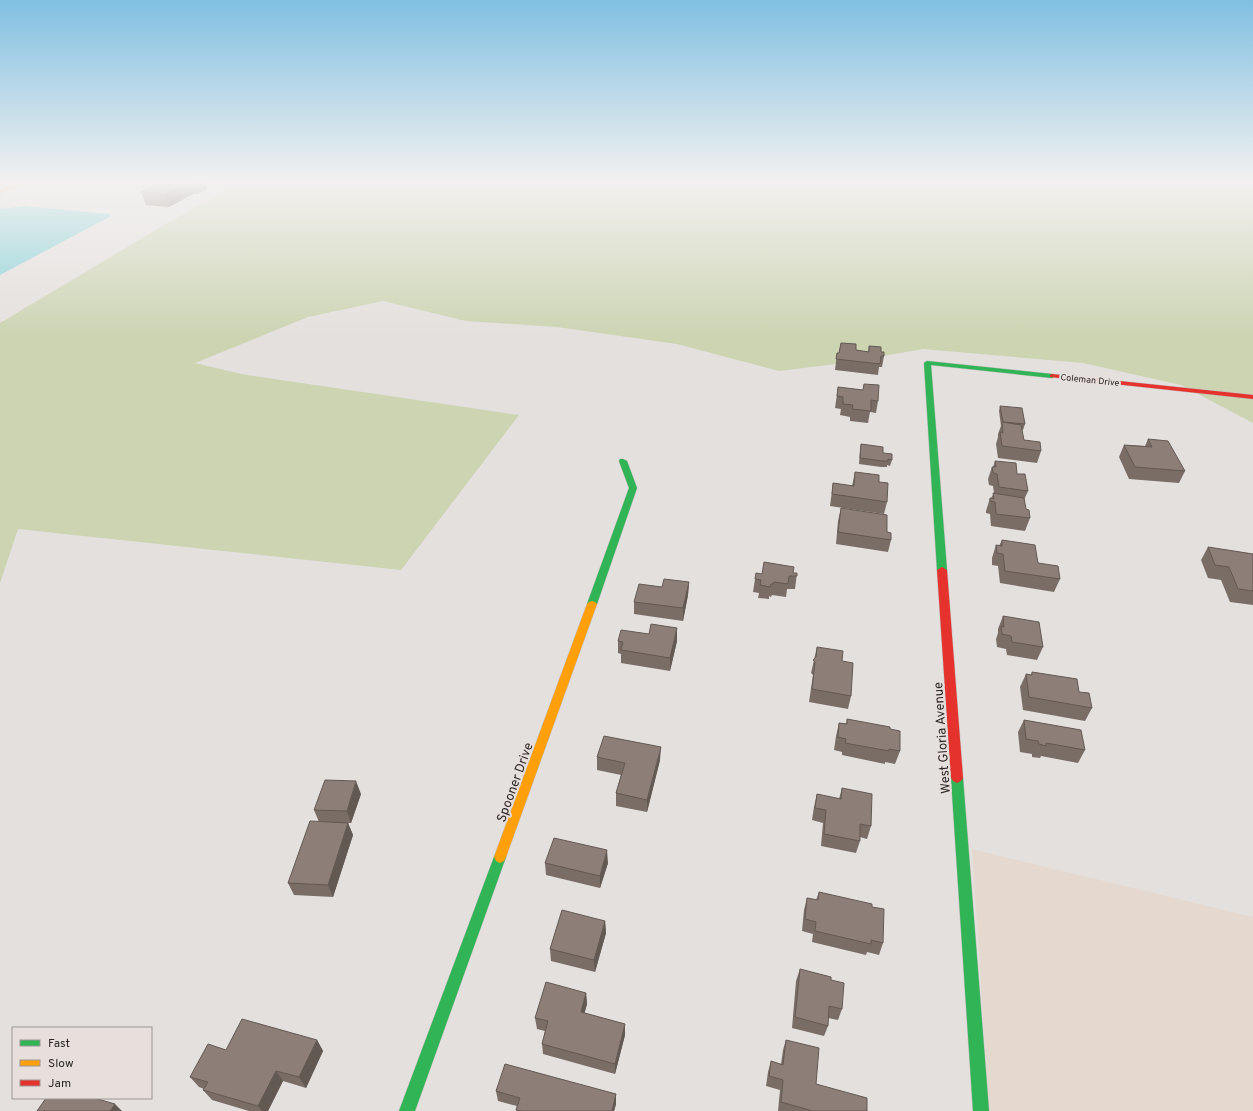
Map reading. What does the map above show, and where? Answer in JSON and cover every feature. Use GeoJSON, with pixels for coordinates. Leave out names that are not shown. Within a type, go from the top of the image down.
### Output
{"type":"FeatureCollection","features":[{"type":"Feature","properties":{"kind":"main road","name":"Coleman Drive"},"geometry":{"type":"LineString","coordinates":[[927,363],[1253,397]]}},
{"type":"Feature","properties":{"kind":"main road","name":"West Gloria Avenue"},"geometry":{"type":"LineString","coordinates":[[927,363],[981,1111]]}},
{"type":"Feature","properties":{"kind":"main road","name":"Spooner Drive"},"geometry":{"type":"LineString","coordinates":[[407,1111],[579,642],[633,488],[623,462]]}},
{"type":"Feature","properties":{"kind":"shaded area"},"geometry":{"type":"Polygon","coordinates":[[[972,849],[1253,917],[1253,1111],[989,1111],[972,849]]]}},
{"type":"Feature","properties":{"kind":"green space"},"geometry":{"type":"Polygon","coordinates":[[[151,233],[1253,233],[1253,423],[1181,385],[1083,363],[923,349],[844,363],[779,371],[677,344],[557,327],[466,321],[383,301],[308,317],[195,363],[241,374],[519,415],[401,570],[18,529],[0,583],[0,323],[151,233]]]}},
{"type":"Feature","properties":{"kind":"water"},"geometry":{"type":"Polygon","coordinates":[[[0,233],[79,233],[0,275],[0,233]]]}},
{"type":"Feature","properties":{"kind":"building"},"geometry":{"type":"Polygon","coordinates":[[[841,343],[856,344],[856,350],[869,352],[869,346],[881,347],[881,352],[884,352],[884,356],[881,356],[880,364],[836,359],[841,343]]]}},
{"type":"Feature","properties":{"kind":"building"},"geometry":{"type":"Polygon","coordinates":[[[864,384],[879,385],[878,401],[871,400],[871,411],[852,409],[853,405],[843,404],[843,397],[837,396],[838,387],[863,390],[864,384]]]}},
{"type":"Feature","properties":{"kind":"building"},"geometry":{"type":"Polygon","coordinates":[[[1000,406],[1022,408],[1025,424],[1003,422],[1000,406]]]}},
{"type":"Feature","properties":{"kind":"building"},"geometry":{"type":"Polygon","coordinates":[[[1002,422],[1021,425],[1024,440],[1040,442],[1041,451],[1002,446],[1000,432],[1003,433],[1002,422]]]}},
{"type":"Feature","properties":{"kind":"building"},"geometry":{"type":"Polygon","coordinates":[[[1148,439],[1168,441],[1185,471],[1135,467],[1124,445],[1152,447],[1148,439]]]}},
{"type":"Feature","properties":{"kind":"building"},"geometry":{"type":"Polygon","coordinates":[[[861,444],[883,447],[883,453],[892,454],[892,460],[888,459],[888,461],[883,461],[860,458],[861,444]]]}},
{"type":"Feature","properties":{"kind":"building"},"geometry":{"type":"Polygon","coordinates":[[[995,461],[1016,463],[1017,474],[1025,474],[1028,491],[999,487],[997,474],[993,473],[992,467],[996,467],[995,461]]]}},
{"type":"Feature","properties":{"kind":"building"},"geometry":{"type":"Polygon","coordinates":[[[855,472],[879,475],[879,482],[888,483],[887,502],[832,494],[833,483],[854,486],[855,472]]]}},
{"type":"Feature","properties":{"kind":"building"},"geometry":{"type":"Polygon","coordinates":[[[993,493],[1024,498],[1026,509],[1029,510],[1030,518],[996,514],[995,502],[990,501],[990,498],[994,499],[993,493]]]}},
{"type":"Feature","properties":{"kind":"building"},"geometry":{"type":"Polygon","coordinates":[[[841,508],[887,515],[887,532],[891,533],[891,540],[838,532],[841,508]]]}},
{"type":"Feature","properties":{"kind":"building"},"geometry":{"type":"Polygon","coordinates":[[[1002,540],[1035,545],[1038,563],[1058,566],[1060,579],[1005,571],[1003,554],[997,553],[996,545],[1002,546],[1002,540]]]}},
{"type":"Feature","properties":{"kind":"building"},"geometry":{"type":"Polygon","coordinates":[[[1208,547],[1253,554],[1253,591],[1238,589],[1229,567],[1215,565],[1208,547]]]}},
{"type":"Feature","properties":{"kind":"building"},"geometry":{"type":"Polygon","coordinates":[[[764,562],[794,567],[793,573],[797,573],[797,576],[789,576],[788,584],[774,582],[770,587],[760,585],[761,580],[755,579],[756,573],[762,574],[764,562]]]}},
{"type":"Feature","properties":{"kind":"building"},"geometry":{"type":"Polygon","coordinates":[[[664,579],[689,582],[683,608],[634,602],[639,584],[662,587],[664,579]]]}},
{"type":"Feature","properties":{"kind":"building"},"geometry":{"type":"Polygon","coordinates":[[[1003,616],[1039,622],[1043,647],[1012,642],[1011,636],[1002,634],[1001,626],[1004,627],[1003,616]]]}},
{"type":"Feature","properties":{"kind":"building"},"geometry":{"type":"Polygon","coordinates":[[[651,624],[677,628],[670,658],[621,650],[623,642],[618,641],[621,630],[649,634],[651,624]]]}},
{"type":"Feature","properties":{"kind":"building"},"geometry":{"type":"Polygon","coordinates":[[[817,647],[843,651],[842,661],[853,663],[851,696],[812,689],[815,662],[813,660],[816,657],[817,647]]]}},
{"type":"Feature","properties":{"kind":"building"},"geometry":{"type":"Polygon","coordinates":[[[1032,672],[1077,679],[1079,692],[1089,693],[1092,708],[1029,697],[1026,674],[1032,675],[1032,672]]]}},
{"type":"Feature","properties":{"kind":"building"},"geometry":{"type":"Polygon","coordinates":[[[847,719],[890,727],[890,729],[900,731],[900,751],[889,749],[889,751],[845,743],[846,739],[838,737],[839,723],[847,724],[847,719]]]}},
{"type":"Feature","properties":{"kind":"building"},"geometry":{"type":"Polygon","coordinates":[[[1024,720],[1081,730],[1085,750],[1046,743],[1046,746],[1039,744],[1038,741],[1026,739],[1024,720]]]}},
{"type":"Feature","properties":{"kind":"building"},"geometry":{"type":"Polygon","coordinates":[[[604,736],[661,747],[647,800],[616,793],[625,763],[597,757],[604,736]]]}},
{"type":"Feature","properties":{"kind":"building"},"geometry":{"type":"Polygon","coordinates":[[[325,780],[356,781],[347,811],[314,810],[325,780]]]}},
{"type":"Feature","properties":{"kind":"building"},"geometry":{"type":"Polygon","coordinates":[[[842,788],[872,794],[871,826],[860,824],[860,841],[824,834],[826,810],[815,808],[817,794],[841,799],[842,788]]]}},
{"type":"Feature","properties":{"kind":"building"},"geometry":{"type":"Polygon","coordinates":[[[310,821],[348,823],[328,885],[288,883],[310,821]]]}},
{"type":"Feature","properties":{"kind":"building"},"geometry":{"type":"Polygon","coordinates":[[[554,838],[607,850],[600,876],[545,863],[554,838]]]}},
{"type":"Feature","properties":{"kind":"building"},"geometry":{"type":"Polygon","coordinates":[[[819,892],[872,904],[872,907],[884,909],[883,943],[871,940],[871,944],[815,931],[816,922],[805,919],[807,898],[818,900],[819,892]]]}},
{"type":"Feature","properties":{"kind":"building"},"geometry":{"type":"Polygon","coordinates":[[[562,910],[605,921],[594,960],[550,949],[562,910]]]}},
{"type":"Feature","properties":{"kind":"building"},"geometry":{"type":"Polygon","coordinates":[[[800,969],[831,977],[831,980],[844,983],[842,1009],[829,1006],[828,1026],[795,1017],[800,969]]]}},
{"type":"Feature","properties":{"kind":"building"},"geometry":{"type":"Polygon","coordinates":[[[546,982],[586,993],[581,1012],[625,1024],[615,1064],[542,1044],[548,1021],[535,1018],[546,982]]]}},
{"type":"Feature","properties":{"kind":"building"},"geometry":{"type":"Polygon","coordinates":[[[242,1019],[317,1040],[299,1077],[276,1071],[258,1106],[203,1090],[208,1082],[190,1077],[208,1044],[226,1050],[242,1019]]]}},
{"type":"Feature","properties":{"kind":"building"},"geometry":{"type":"Polygon","coordinates":[[[786,1040],[819,1048],[816,1084],[867,1098],[867,1111],[813,1111],[781,1102],[783,1080],[769,1076],[771,1061],[783,1065],[786,1040]]]}},
{"type":"Feature","properties":{"kind":"building"},"geometry":{"type":"Polygon","coordinates":[[[505,1064],[616,1094],[612,1111],[516,1110],[520,1098],[496,1091],[505,1064]]]}},
{"type":"Feature","properties":{"kind":"building"},"geometry":{"type":"Polygon","coordinates":[[[45,1099],[98,1099],[115,1104],[110,1111],[37,1111],[45,1099]]]}},
{"type":"Feature","properties":{"kind":"traffic: fast"},"geometry":{"type":"LineString","coordinates":[[942,570],[927,363],[1052,376]]}},
{"type":"Feature","properties":{"kind":"traffic: fast"},"geometry":{"type":"LineString","coordinates":[[592,604],[633,488],[623,461]]}},
{"type":"Feature","properties":{"kind":"traffic: fast"},"geometry":{"type":"LineString","coordinates":[[957,778],[981,1111]]}},
{"type":"Feature","properties":{"kind":"traffic: fast"},"geometry":{"type":"LineString","coordinates":[[407,1111],[500,857]]}},
{"type":"Feature","properties":{"kind":"traffic: slow"},"geometry":{"type":"LineString","coordinates":[[500,857],[592,604]]}},
{"type":"Feature","properties":{"kind":"traffic: jam"},"geometry":{"type":"LineString","coordinates":[[1052,376],[1253,397]]}},
{"type":"Feature","properties":{"kind":"traffic: jam"},"geometry":{"type":"LineString","coordinates":[[942,570],[957,778]]}}]}
